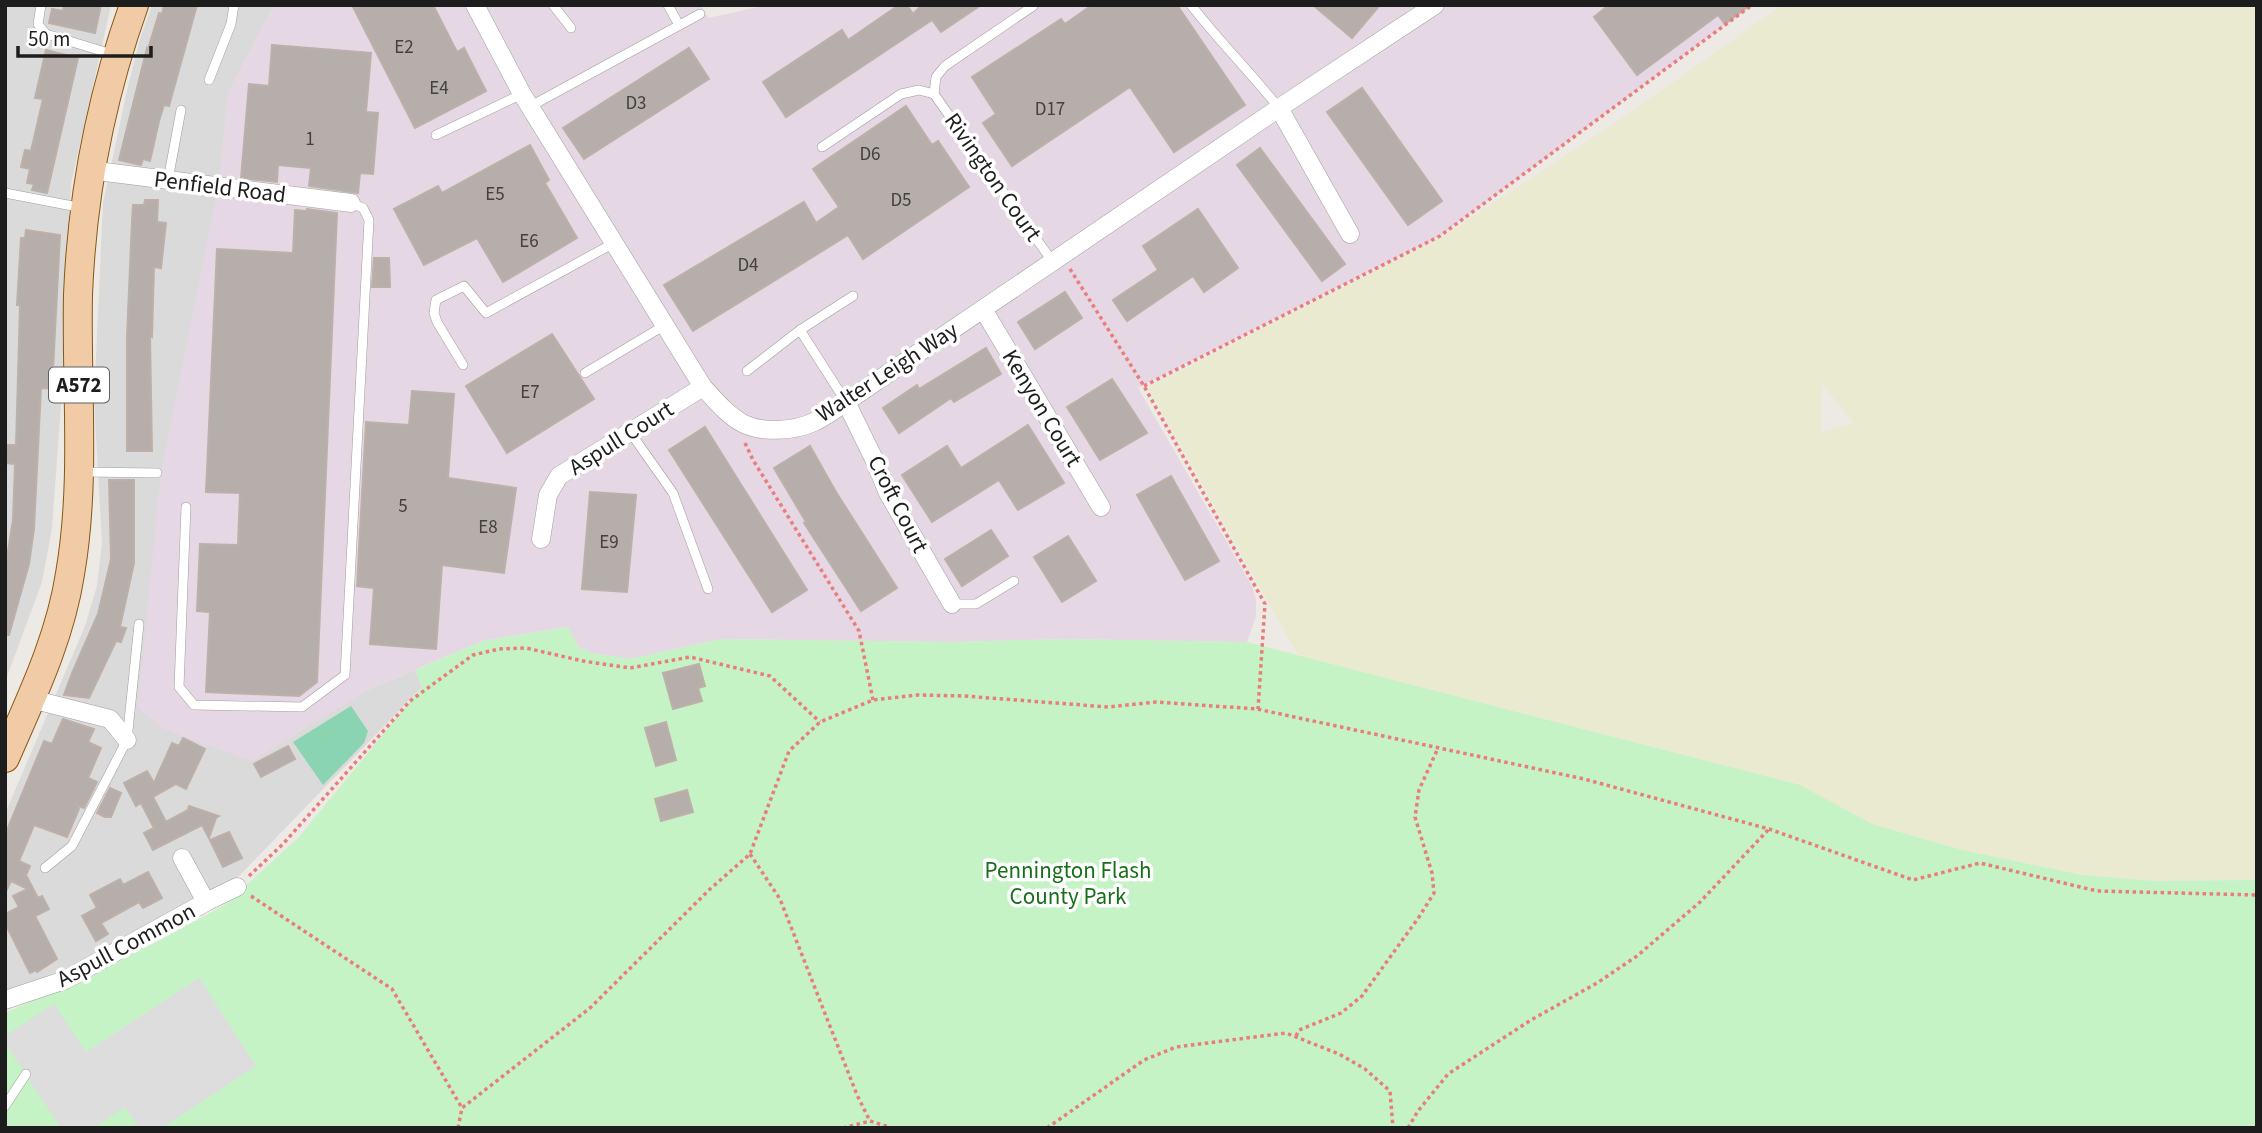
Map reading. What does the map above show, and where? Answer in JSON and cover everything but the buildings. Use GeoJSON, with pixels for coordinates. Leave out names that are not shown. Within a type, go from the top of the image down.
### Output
{"type":"FeatureCollection","features":[{"type":"Feature","properties":{"kind":"main road","name":"A572"},"geometry":{"type":"LineString","coordinates":[[5,758],[57,635],[70,576],[79,513],[78,294],[84,209],[89,170],[117,55],[134,5]]}},
{"type":"Feature","properties":{"kind":"street","name":"Walter Leigh Way"},"geometry":{"type":"LineString","coordinates":[[744,424],[766,429],[788,429],[813,423],[1434,5]]}},
{"type":"Feature","properties":{"kind":"street"},"geometry":{"type":"LineString","coordinates":[[476,6],[525,100],[703,387],[722,407],[744,424]]}},
{"type":"Feature","properties":{"kind":"street"},"geometry":{"type":"LineString","coordinates":[[1279,108],[1350,234]]}},
{"type":"Feature","properties":{"kind":"street","name":"Penfield Road"},"geometry":{"type":"LineString","coordinates":[[89,170],[351,203]]}},
{"type":"Feature","properties":{"kind":"street","name":"Kenyon Court"},"geometry":{"type":"LineString","coordinates":[[983,309],[1101,507]]}},
{"type":"Feature","properties":{"kind":"street","name":"Aspull Court"},"geometry":{"type":"LineString","coordinates":[[541,539],[548,495],[559,476],[703,387]]}},
{"type":"Feature","properties":{"kind":"street","name":"Croft Court"},"geometry":{"type":"LineString","coordinates":[[846,402],[888,493],[952,604]]}},
{"type":"Feature","properties":{"kind":"street"},"geometry":{"type":"LineString","coordinates":[[31,699],[110,719],[127,740]]}},
{"type":"Feature","properties":{"kind":"street","name":"Aspull Common"},"geometry":{"type":"LineString","coordinates":[[182,858],[206,902]]}},
{"type":"Feature","properties":{"kind":"street","name":"Aspull Common"},"geometry":{"type":"LineString","coordinates":[[5,1000],[65,980],[237,887]]}},
{"type":"Feature","properties":{"kind":"lane"},"geometry":{"type":"LineString","coordinates":[[41,5],[38,24],[46,34],[117,55]]}},
{"type":"Feature","properties":{"kind":"lane"},"geometry":{"type":"LineString","coordinates":[[209,80],[231,24],[234,5]]}},
{"type":"Feature","properties":{"kind":"lane"},"geometry":{"type":"LineString","coordinates":[[553,5],[571,28]]}},
{"type":"Feature","properties":{"kind":"lane"},"geometry":{"type":"LineString","coordinates":[[668,5],[679,25]]}},
{"type":"Feature","properties":{"kind":"lane"},"geometry":{"type":"LineString","coordinates":[[1191,5],[1279,108]]}},
{"type":"Feature","properties":{"kind":"lane","name":"Rivington Court"},"geometry":{"type":"LineString","coordinates":[[934,93],[936,76],[945,66],[1033,6]]}},
{"type":"Feature","properties":{"kind":"lane"},"geometry":{"type":"LineString","coordinates":[[436,135],[525,100],[700,14]]}},
{"type":"Feature","properties":{"kind":"lane","name":"Rivington Court"},"geometry":{"type":"LineString","coordinates":[[822,147],[901,94],[919,90],[934,93],[1057,258]]}},
{"type":"Feature","properties":{"kind":"lane"},"geometry":{"type":"LineString","coordinates":[[168,180],[181,110]]}},
{"type":"Feature","properties":{"kind":"lane"},"geometry":{"type":"LineString","coordinates":[[5,193],[84,209]]}},
{"type":"Feature","properties":{"kind":"lane"},"geometry":{"type":"LineString","coordinates":[[186,507],[179,687],[194,705],[302,707],[345,675],[369,220],[363,208],[351,203]]}},
{"type":"Feature","properties":{"kind":"lane"},"geometry":{"type":"LineString","coordinates":[[463,365],[437,322],[434,313],[436,300],[464,286],[486,313],[614,243]]}},
{"type":"Feature","properties":{"kind":"lane"},"geometry":{"type":"LineString","coordinates":[[747,371],[800,330],[853,296]]}},
{"type":"Feature","properties":{"kind":"lane"},"geometry":{"type":"LineString","coordinates":[[585,373],[665,325]]}},
{"type":"Feature","properties":{"kind":"lane"},"geometry":{"type":"LineString","coordinates":[[800,330],[846,402]]}},
{"type":"Feature","properties":{"kind":"lane"},"geometry":{"type":"LineString","coordinates":[[630,432],[673,493],[708,589]]}},
{"type":"Feature","properties":{"kind":"lane"},"geometry":{"type":"LineString","coordinates":[[79,471],[157,473]]}},
{"type":"Feature","properties":{"kind":"lane"},"geometry":{"type":"LineString","coordinates":[[952,604],[976,604],[1014,581]]}},
{"type":"Feature","properties":{"kind":"lane"},"geometry":{"type":"LineString","coordinates":[[45,868],[72,846],[127,740],[139,624]]}},
{"type":"Feature","properties":{"kind":"lane"},"geometry":{"type":"LineString","coordinates":[[5,1106],[26,1074]]}},
{"type":"Feature","properties":{"kind":"path"},"geometry":{"type":"LineString","coordinates":[[1144,386],[1440,236],[1752,5]]}},
{"type":"Feature","properties":{"kind":"path"},"geometry":{"type":"LineString","coordinates":[[1057,258],[1144,386],[1265,604],[1258,709]]}},
{"type":"Feature","properties":{"kind":"path"},"geometry":{"type":"LineString","coordinates":[[744,424],[743,438],[753,460],[859,631],[873,700]]}},
{"type":"Feature","properties":{"kind":"path"},"geometry":{"type":"LineString","coordinates":[[462,1108],[391,989],[237,887],[283,844],[410,701],[473,655],[499,649],[526,648],[630,668],[690,657],[770,676],[820,722]]}},
{"type":"Feature","properties":{"kind":"path"},"geometry":{"type":"LineString","coordinates":[[458,1128],[462,1108],[590,1008],[750,853],[789,751],[820,722],[873,700],[917,695],[964,696],[1108,707],[1156,702],[1258,709],[1584,779],[1769,829],[1913,880],[1980,863],[2097,891],[2257,895]]}},
{"type":"Feature","properties":{"kind":"path"},"geometry":{"type":"LineString","coordinates":[[1296,1036],[1299,1030],[1341,1013],[1362,996],[1434,892],[1432,873],[1415,817],[1419,790],[1438,748]]}},
{"type":"Feature","properties":{"kind":"path"},"geometry":{"type":"LineString","coordinates":[[1408,1128],[1448,1074],[1637,956],[1700,902],[1769,829]]}},
{"type":"Feature","properties":{"kind":"path"},"geometry":{"type":"LineString","coordinates":[[750,853],[780,899],[857,1095],[870,1121]]}},
{"type":"Feature","properties":{"kind":"path"},"geometry":{"type":"LineString","coordinates":[[1047,1128],[1144,1060],[1176,1047],[1286,1033],[1348,1059],[1390,1091],[1393,1128]]}},
{"type":"Feature","properties":{"kind":"path"},"geometry":{"type":"LineString","coordinates":[[843,1128],[870,1121],[892,1128]]}},
{"type":"Feature","properties":{"kind":"shaded area"},"geometry":{"type":"Polygon","coordinates":[[[5,5],[111,5],[71,184],[62,391],[52,528],[42,582],[5,682],[5,5]]]}},
{"type":"Feature","properties":{"kind":"shaded area"},"geometry":{"type":"Polygon","coordinates":[[[152,5],[274,5],[228,94],[220,178],[251,761],[367,690],[415,670],[422,687],[238,877],[64,969],[5,992],[5,814],[85,626],[97,586],[102,542],[94,401],[103,203],[128,86],[152,5]]]}},
{"type":"Feature","properties":{"kind":"shaded area"},"geometry":{"type":"Polygon","coordinates":[[[274,5],[701,5],[708,18],[767,5],[1752,5],[1440,236],[1138,388],[1252,586],[1256,616],[1247,642],[721,639],[630,659],[580,649],[567,627],[483,641],[367,690],[252,761],[164,729],[138,708],[160,478],[220,178],[228,94],[274,5]]]}},
{"type":"Feature","properties":{"kind":"shaded area"},"geometry":{"type":"Polygon","coordinates":[[[199,978],[256,1066],[162,1128],[139,1128],[125,1107],[94,1128],[61,1128],[5,1043],[5,1036],[54,1004],[86,1052],[199,978]]]}},
{"type":"Feature","properties":{"kind":"green space"},"geometry":{"type":"Polygon","coordinates":[[[1782,5],[2257,5],[2257,880],[2155,881],[2082,875],[1962,850],[1872,824],[1800,785],[1298,655],[1148,387],[1442,237],[1624,117],[1782,5]],[[1822,384],[1821,432],[1853,422],[1822,384]]]}},
{"type":"Feature","properties":{"kind":"green space","name":"Pennington Flash County Park"},"geometry":{"type":"Polygon","coordinates":[[[568,627],[580,649],[630,659],[721,639],[1247,642],[1800,785],[1872,824],[1962,850],[2082,875],[2155,881],[2257,880],[2257,1128],[5,1128],[5,1013],[124,959],[225,905],[299,837],[422,687],[415,670],[483,641],[568,627]]]}},
{"type":"Feature","properties":{"kind":"green space"},"geometry":{"type":"Polygon","coordinates":[[[351,706],[368,731],[364,743],[323,785],[293,742],[351,706]]]}}]}
